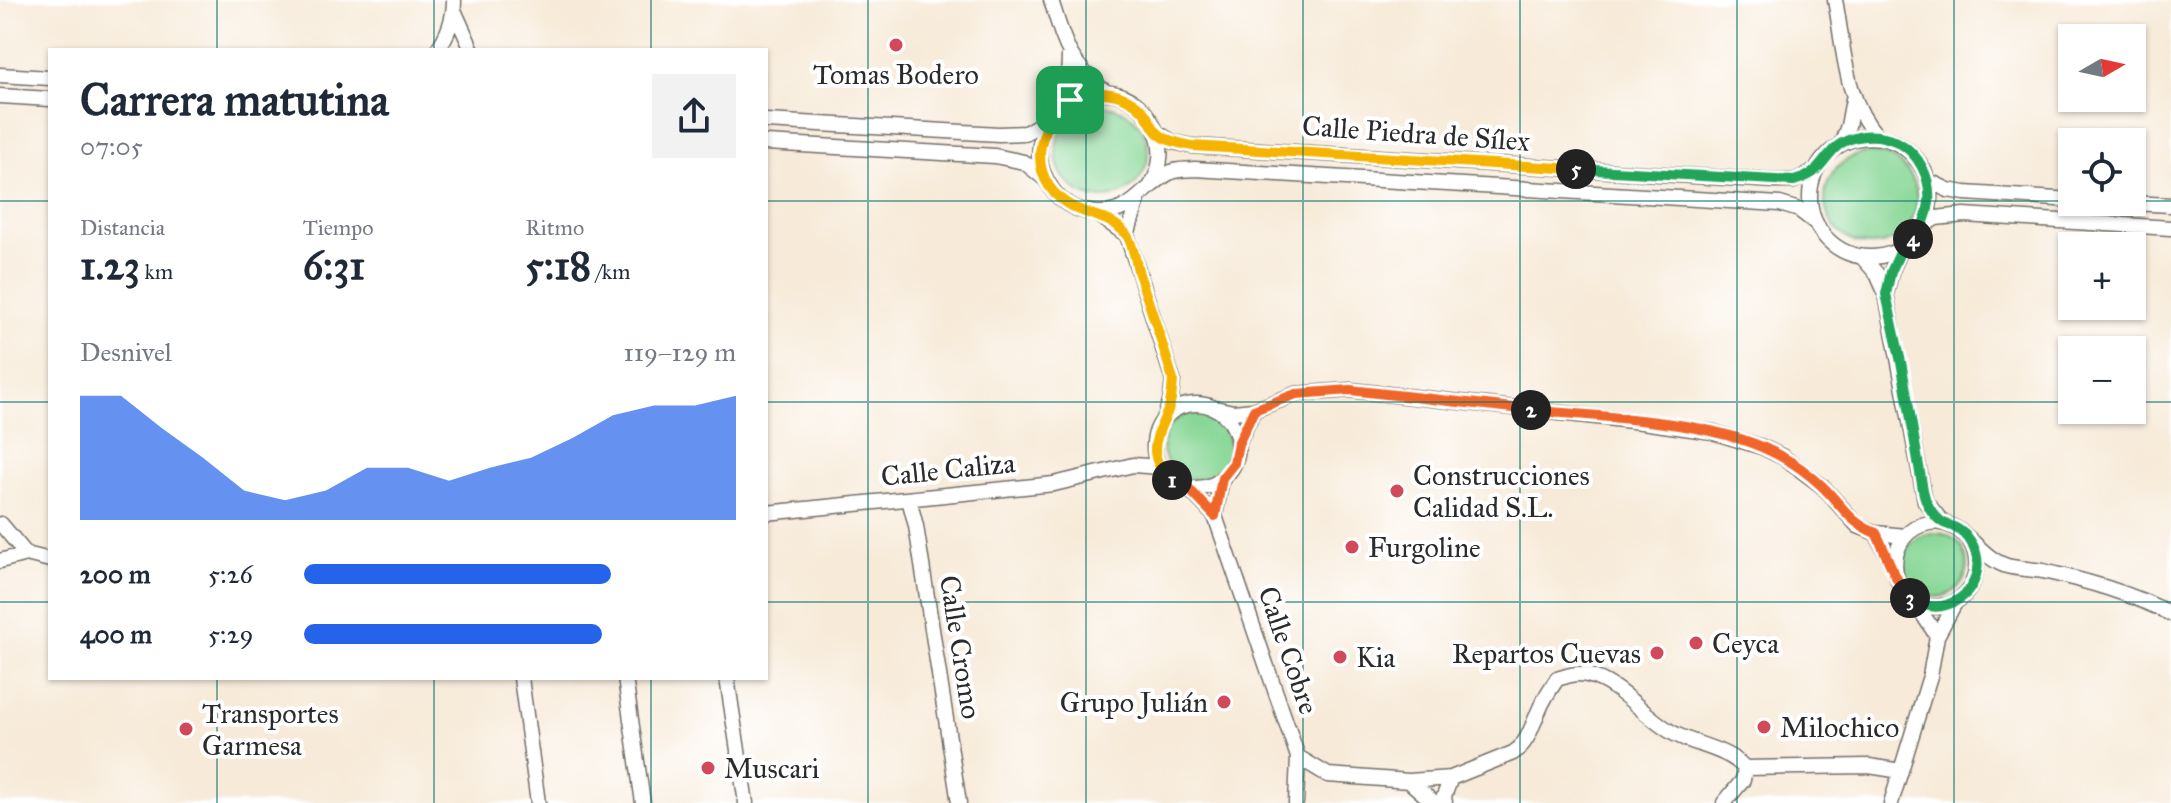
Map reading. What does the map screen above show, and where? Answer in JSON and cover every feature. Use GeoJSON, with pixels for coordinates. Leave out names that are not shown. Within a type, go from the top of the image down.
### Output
{"type":"FeatureCollection","features":[{"type":"Feature","properties":{"kind":"street"},"geometry":{"type":"LineString","coordinates":[[1051,0],[1069,55],[1084,76],[1107,93]]}},
{"type":"Feature","properties":{"kind":"street"},"geometry":{"type":"LineString","coordinates":[[1835,0],[1853,99],[1878,137]]}},
{"type":"Feature","properties":{"kind":"street"},"geometry":{"type":"LineString","coordinates":[[438,48],[448,35],[454,5]]}},
{"type":"Feature","properties":{"kind":"street"},"geometry":{"type":"LineString","coordinates":[[454,5],[471,48]]}},
{"type":"Feature","properties":{"kind":"street"},"geometry":{"type":"LineString","coordinates":[[1063,105],[1069,55]]}},
{"type":"Feature","properties":{"kind":"street"},"geometry":{"type":"LineString","coordinates":[[0,75],[48,78]]}},
{"type":"Feature","properties":{"kind":"street"},"geometry":{"type":"LineString","coordinates":[[768,121],[1025,133],[1051,117],[1063,105],[1086,94],[1107,93],[1122,97],[1136,105],[1151,121],[1156,132],[1160,164],[1150,187],[1138,200],[1117,211],[1095,213]]}},
{"type":"Feature","properties":{"kind":"street"},"geometry":{"type":"LineString","coordinates":[[0,96],[48,99]]}},
{"type":"Feature","properties":{"kind":"street"},"geometry":{"type":"LineString","coordinates":[[1841,144],[1853,99]]}},
{"type":"Feature","properties":{"kind":"street"},"geometry":{"type":"LineString","coordinates":[[1045,179],[1040,143],[1051,117]]}},
{"type":"Feature","properties":{"kind":"street","name":"Calle Piedra de Sílex"},"geometry":{"type":"LineString","coordinates":[[1156,132],[1173,142],[1192,146],[1463,163],[1776,181],[1794,181],[1816,170]]}},
{"type":"Feature","properties":{"kind":"street"},"geometry":{"type":"LineString","coordinates":[[1862,257],[1881,256],[1902,248],[1915,238],[1924,225],[1931,199],[1929,181],[1921,165],[1907,149],[1878,137],[1857,138],[1841,144],[1826,155],[1816,170],[1810,201],[1816,223],[1836,246],[1862,257],[1877,274],[1886,294],[1925,501],[1943,523]]}},
{"type":"Feature","properties":{"kind":"street"},"geometry":{"type":"LineString","coordinates":[[768,143],[995,156],[1024,162],[1045,179],[1065,203],[1095,213],[1127,235]]}},
{"type":"Feature","properties":{"kind":"street","name":"Calle Piedra de Sílex"},"geometry":{"type":"LineString","coordinates":[[1150,187],[1173,171],[1195,169],[1780,204],[1799,210],[1816,223]]}},
{"type":"Feature","properties":{"kind":"street"},"geometry":{"type":"LineString","coordinates":[[1929,181],[1948,190],[1965,193],[2058,199]]}},
{"type":"Feature","properties":{"kind":"street"},"geometry":{"type":"LineString","coordinates":[[1138,200],[1127,235],[1173,380],[1199,404],[1233,412],[1254,410],[1296,394],[1350,390],[1713,432],[1783,457],[1822,486],[1858,526],[1876,533],[1907,534],[1925,524],[1943,523],[1958,529],[1984,554],[2006,565],[2113,589],[2171,614]]}},
{"type":"Feature","properties":{"kind":"street"},"geometry":{"type":"LineString","coordinates":[[2146,204],[2171,205]]}},
{"type":"Feature","properties":{"kind":"street"},"geometry":{"type":"LineString","coordinates":[[1924,225],[1936,218],[1964,215],[2171,228]]}},
{"type":"Feature","properties":{"kind":"street"},"geometry":{"type":"LineString","coordinates":[[1886,294],[1891,272],[1902,248]]}},
{"type":"Feature","properties":{"kind":"street"},"geometry":{"type":"LineString","coordinates":[[1133,465],[1155,440],[1171,398],[1173,380]]}},
{"type":"Feature","properties":{"kind":"street"},"geometry":{"type":"LineString","coordinates":[[1165,418],[1184,406],[1199,404]]}},
{"type":"Feature","properties":{"kind":"street"},"geometry":{"type":"LineString","coordinates":[[1215,408],[1231,423],[1238,444]]}},
{"type":"Feature","properties":{"kind":"street"},"geometry":{"type":"LineString","coordinates":[[1155,440],[1154,449],[1160,467],[1169,478],[1187,487],[1209,486],[1222,478],[1234,463],[1238,444],[1254,410]]}},
{"type":"Feature","properties":{"kind":"street","name":"Calle Caliza"},"geometry":{"type":"LineString","coordinates":[[768,513],[1054,484],[1133,465],[1160,467]]}},
{"type":"Feature","properties":{"kind":"street","name":"Calle Cobre"},"geometry":{"type":"LineString","coordinates":[[1215,516],[1222,478]]}},
{"type":"Feature","properties":{"kind":"street","name":"Calle Cobre"},"geometry":{"type":"LineString","coordinates":[[1187,487],[1215,516],[1298,757],[1296,803]]}},
{"type":"Feature","properties":{"kind":"street","name":"Calle Cromo"},"geometry":{"type":"LineString","coordinates":[[909,499],[916,526],[959,803]]}},
{"type":"Feature","properties":{"kind":"street"},"geometry":{"type":"LineString","coordinates":[[1894,568],[1897,548],[1925,501]]}},
{"type":"Feature","properties":{"kind":"street"},"geometry":{"type":"LineString","coordinates":[[0,522],[3,540],[0,552]]}},
{"type":"Feature","properties":{"kind":"street"},"geometry":{"type":"LineString","coordinates":[[0,522],[26,554]]}},
{"type":"Feature","properties":{"kind":"street"},"geometry":{"type":"LineString","coordinates":[[1876,533],[1900,585],[1937,636]]}},
{"type":"Feature","properties":{"kind":"street"},"geometry":{"type":"LineString","coordinates":[[1891,803],[1930,676],[1937,636],[1956,601],[1968,591],[1975,579],[1977,559],[1970,541]]}},
{"type":"Feature","properties":{"kind":"street"},"geometry":{"type":"LineString","coordinates":[[0,561],[26,554],[48,560]]}},
{"type":"Feature","properties":{"kind":"street"},"geometry":{"type":"LineString","coordinates":[[1975,579],[2006,565]]}},
{"type":"Feature","properties":{"kind":"street"},"geometry":{"type":"LineString","coordinates":[[1914,601],[1932,606],[1956,601]]}},
{"type":"Feature","properties":{"kind":"street"},"geometry":{"type":"LineString","coordinates":[[1298,757],[1328,775],[1409,781],[1451,778],[1521,747],[1557,679],[1575,673],[1602,681],[1673,733],[1736,758],[1745,768],[1869,766],[1901,771]]}},
{"type":"Feature","properties":{"kind":"street"},"geometry":{"type":"LineString","coordinates":[[521,680],[538,803]]}},
{"type":"Feature","properties":{"kind":"street"},"geometry":{"type":"LineString","coordinates":[[625,680],[643,803]]}},
{"type":"Feature","properties":{"kind":"street"},"geometry":{"type":"LineString","coordinates":[[727,680],[746,803]]}},
{"type":"Feature","properties":{"kind":"street"},"geometry":{"type":"LineString","coordinates":[[1724,803],[1743,780],[1745,768]]}},
{"type":"Feature","properties":{"kind":"street"},"geometry":{"type":"LineString","coordinates":[[1445,803],[1444,796],[1451,778]]}},
{"type":"Feature","properties":{"kind":"street"},"geometry":{"type":"LineString","coordinates":[[1409,781],[1434,803]]}},
{"type":"Feature","properties":{"kind":"green space"},"geometry":{"type":"Polygon","coordinates":[[[1102,106],[1120,110],[1135,119],[1144,134],[1148,152],[1144,170],[1135,185],[1120,194],[1102,198],[1084,194],[1069,185],[1060,170],[1056,152],[1060,134],[1069,119],[1084,110],[1102,106]]]}},
{"type":"Feature","properties":{"kind":"green space"},"geometry":{"type":"Polygon","coordinates":[[[1862,153],[1880,153],[1897,160],[1910,173],[1917,199],[1910,225],[1897,238],[1880,245],[1862,245],[1845,238],[1832,225],[1825,208],[1825,190],[1832,173],[1845,160],[1862,153]]]}},
{"type":"Feature","properties":{"kind":"green space"},"geometry":{"type":"Polygon","coordinates":[[[1196,413],[1219,423],[1229,446],[1219,469],[1196,479],[1173,469],[1163,446],[1173,423],[1196,413]]]}},
{"type":"Feature","properties":{"kind":"green space"},"geometry":{"type":"Polygon","coordinates":[[[1935,533],[1958,542],[1967,565],[1958,588],[1935,597],[1912,588],[1903,565],[1912,542],[1935,533]]]}},
{"type":"Feature","properties":{"kind":"place","name":"Tomas Bodero"},"geometry":{"type":"Point","coordinates":[896,45]}},
{"type":"Feature","properties":{"kind":"place","name":"Construcciones Calidad S.L."},"geometry":{"type":"Point","coordinates":[1397,491]}},
{"type":"Feature","properties":{"kind":"place","name":"Furgoline"},"geometry":{"type":"Point","coordinates":[1352,547]}},
{"type":"Feature","properties":{"kind":"place","name":"Ceyca"},"geometry":{"type":"Point","coordinates":[1696,643]}},
{"type":"Feature","properties":{"kind":"place","name":"Repartos Cuevas"},"geometry":{"type":"Point","coordinates":[1657,653]}},
{"type":"Feature","properties":{"kind":"place","name":"Kia"},"geometry":{"type":"Point","coordinates":[1340,657]}},
{"type":"Feature","properties":{"kind":"place","name":"Grupo Julián"},"geometry":{"type":"Point","coordinates":[1224,702]}},
{"type":"Feature","properties":{"kind":"place","name":"Milochico"},"geometry":{"type":"Point","coordinates":[1764,727]}},
{"type":"Feature","properties":{"kind":"place","name":"Transportes Garmesa"},"geometry":{"type":"Point","coordinates":[186,729]}},
{"type":"Feature","properties":{"kind":"place","name":"Muscari"},"geometry":{"type":"Point","coordinates":[708,768]}},
{"type":"Feature","properties":{"kind":"route"},"geometry":{"type":"LineString","coordinates":[[1093,93],[1122,97],[1142,110],[1156,132],[1173,142],[1192,146],[1776,181],[1794,181],[1807,176],[1830,152],[1857,138],[1878,137],[1902,145],[1921,165],[1929,181],[1931,199],[1924,225],[1915,238],[1902,248],[1891,272],[1886,294],[1925,501],[1943,523],[1958,529],[1973,545],[1977,568],[1972,586],[1962,597],[1947,605],[1932,606],[1914,601],[1900,585],[1876,533],[1858,526],[1822,486],[1802,470],[1762,447],[1713,432],[1681,427],[1371,391],[1314,391],[1296,394],[1254,410],[1238,444],[1234,463],[1222,478],[1215,516],[1187,487],[1169,478],[1156,458],[1155,440],[1171,398],[1173,380],[1127,235],[1095,213],[1065,203],[1053,191],[1041,168],[1040,143],[1045,127],[1070,100],[1093,93]]}}]}
